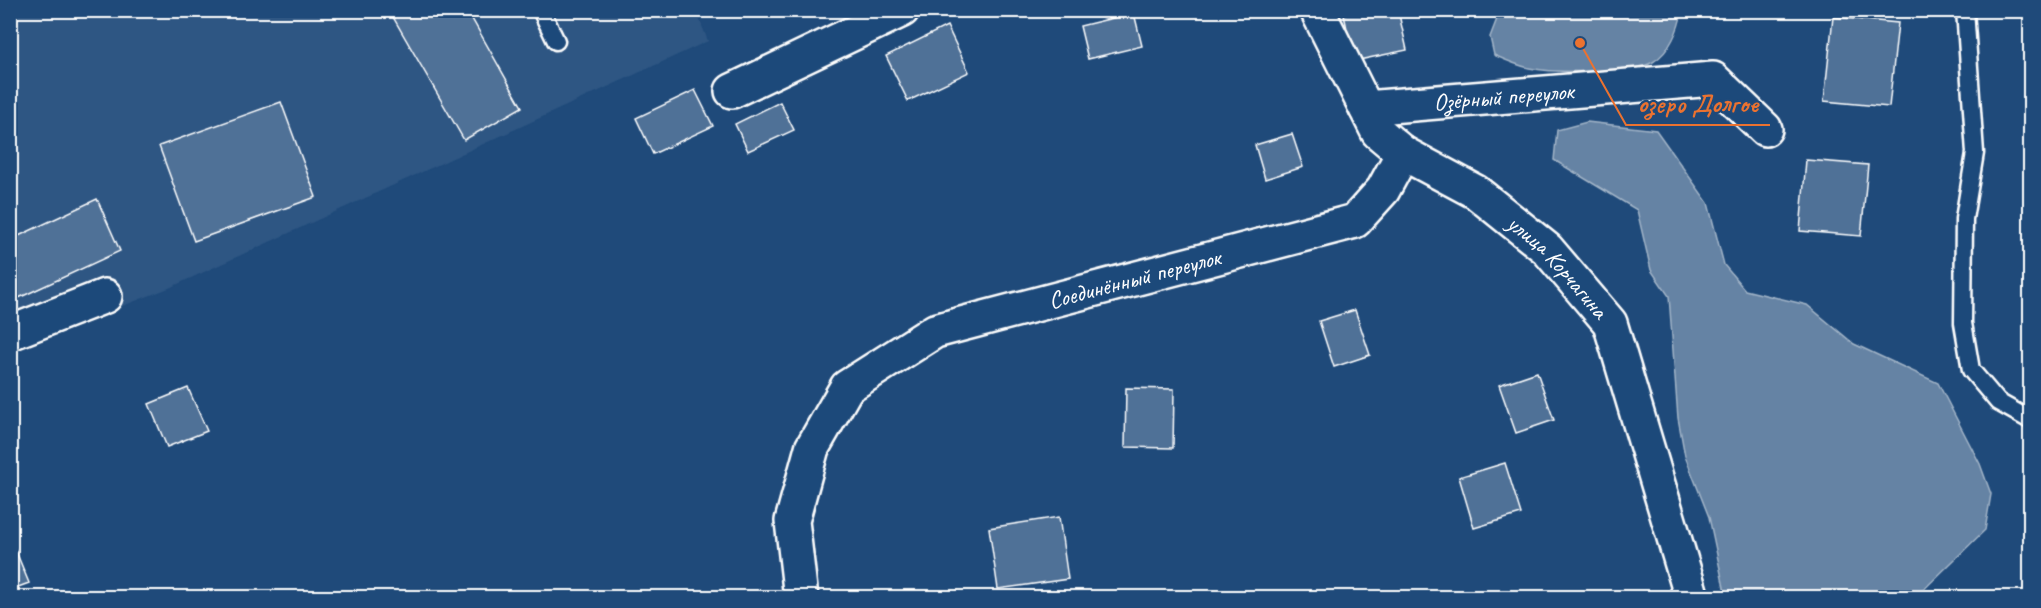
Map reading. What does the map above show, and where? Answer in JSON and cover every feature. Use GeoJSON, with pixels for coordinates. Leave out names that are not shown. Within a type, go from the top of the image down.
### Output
{"type":"FeatureCollection","features":[{"type":"Feature","properties":{"kind":"street"},"geometry":{"type":"LineString","coordinates":[[732,91],[902,10]]}},
{"type":"Feature","properties":{"kind":"street","name":"улица Корчагина"},"geometry":{"type":"LineString","coordinates":[[1317,10],[1378,132],[1402,153],[1476,192],[1547,249],[1610,323],[1692,597]]}},
{"type":"Feature","properties":{"kind":"street","name":"Озёрный переулок"},"geometry":{"type":"LineString","coordinates":[[1366,108],[1713,78],[1765,129]]}},
{"type":"Feature","properties":{"kind":"street","name":"Соединённый переулок"},"geometry":{"type":"LineString","coordinates":[[801,597],[792,521],[812,448],[847,387],[935,331],[1355,220],[1383,190],[1402,153]]}},
{"type":"Feature","properties":{"kind":"street"},"geometry":{"type":"LineString","coordinates":[[10,333],[105,296]]}},
{"type":"Feature","properties":{"kind":"lane"},"geometry":{"type":"LineString","coordinates":[[541,10],[556,41]]}},
{"type":"Feature","properties":{"kind":"lane"},"geometry":{"type":"LineString","coordinates":[[1965,10],[1975,153],[1964,219],[1963,323],[1971,370],[1998,402],[2031,420]]}},
{"type":"Feature","properties":{"kind":"shaded area"},"geometry":{"type":"Polygon","coordinates":[[[1500,10],[1682,11],[1673,40],[1653,62],[1628,69],[1556,71],[1529,68],[1494,55],[1490,37],[1500,10]]]}},
{"type":"Feature","properties":{"kind":"shaded area"},"geometry":{"type":"Polygon","coordinates":[[[11,11],[696,11],[708,41],[169,288],[11,349],[11,11]]]}},
{"type":"Feature","properties":{"kind":"shaded area"},"geometry":{"type":"Polygon","coordinates":[[[1587,122],[1656,130],[1708,203],[1724,265],[1745,290],[1807,305],[1854,344],[1938,383],[1980,464],[1991,494],[1985,530],[1916,597],[1726,597],[1709,517],[1685,456],[1678,418],[1669,296],[1651,270],[1637,210],[1554,160],[1557,130],[1587,122]]]}},
{"type":"Feature","properties":{"kind":"building"},"geometry":{"type":"Polygon","coordinates":[[[389,10],[467,10],[522,107],[464,140],[389,10]]]}},
{"type":"Feature","properties":{"kind":"building"},"geometry":{"type":"Polygon","coordinates":[[[1365,10],[1398,10],[1407,50],[1354,61],[1344,15],[1365,10]]]}},
{"type":"Feature","properties":{"kind":"building"},"geometry":{"type":"Polygon","coordinates":[[[1134,13],[1142,46],[1088,59],[1080,26],[1134,13]]]}},
{"type":"Feature","properties":{"kind":"building"},"geometry":{"type":"Polygon","coordinates":[[[1833,17],[1898,23],[1889,107],[1824,101],[1833,17]]]}},
{"type":"Feature","properties":{"kind":"building"},"geometry":{"type":"Polygon","coordinates":[[[947,26],[969,72],[908,101],[886,56],[947,26]]]}},
{"type":"Feature","properties":{"kind":"building"},"geometry":{"type":"Polygon","coordinates":[[[695,90],[713,126],[653,154],[636,118],[695,90]]]}},
{"type":"Feature","properties":{"kind":"building"},"geometry":{"type":"Polygon","coordinates":[[[281,102],[316,197],[194,241],[159,146],[281,102]]]}},
{"type":"Feature","properties":{"kind":"building"},"geometry":{"type":"Polygon","coordinates":[[[780,102],[794,130],[748,151],[735,124],[780,102]]]}},
{"type":"Feature","properties":{"kind":"building"},"geometry":{"type":"Polygon","coordinates":[[[1292,134],[1303,167],[1265,179],[1255,145],[1292,134]]]}},
{"type":"Feature","properties":{"kind":"building"},"geometry":{"type":"Polygon","coordinates":[[[1806,160],[1868,165],[1861,236],[1800,231],[1806,160]]]}},
{"type":"Feature","properties":{"kind":"building"},"geometry":{"type":"Polygon","coordinates":[[[97,199],[120,251],[10,302],[10,240],[97,199]]]}},
{"type":"Feature","properties":{"kind":"building"},"geometry":{"type":"Polygon","coordinates":[[[1355,310],[1370,355],[1334,367],[1319,321],[1355,310]]]}},
{"type":"Feature","properties":{"kind":"building"},"geometry":{"type":"Polygon","coordinates":[[[1537,372],[1554,420],[1516,433],[1499,385],[1537,372]]]}},
{"type":"Feature","properties":{"kind":"building"},"geometry":{"type":"Polygon","coordinates":[[[188,388],[207,431],[167,447],[149,404],[188,388]]]}},
{"type":"Feature","properties":{"kind":"building"},"geometry":{"type":"Polygon","coordinates":[[[1126,388],[1174,389],[1173,448],[1125,447],[1126,388]]]}},
{"type":"Feature","properties":{"kind":"building"},"geometry":{"type":"Polygon","coordinates":[[[1505,463],[1521,514],[1474,528],[1459,477],[1505,463]]]}},
{"type":"Feature","properties":{"kind":"building"},"geometry":{"type":"Polygon","coordinates":[[[1059,517],[1068,579],[998,589],[989,528],[1059,517]]]}},
{"type":"Feature","properties":{"kind":"building"},"geometry":{"type":"Polygon","coordinates":[[[10,537],[29,583],[10,590],[10,537]]]}},
{"type":"Feature","properties":{"kind":"place","name":"озеро Долгое"},"geometry":{"type":"Point","coordinates":[1580,43]}}]}
